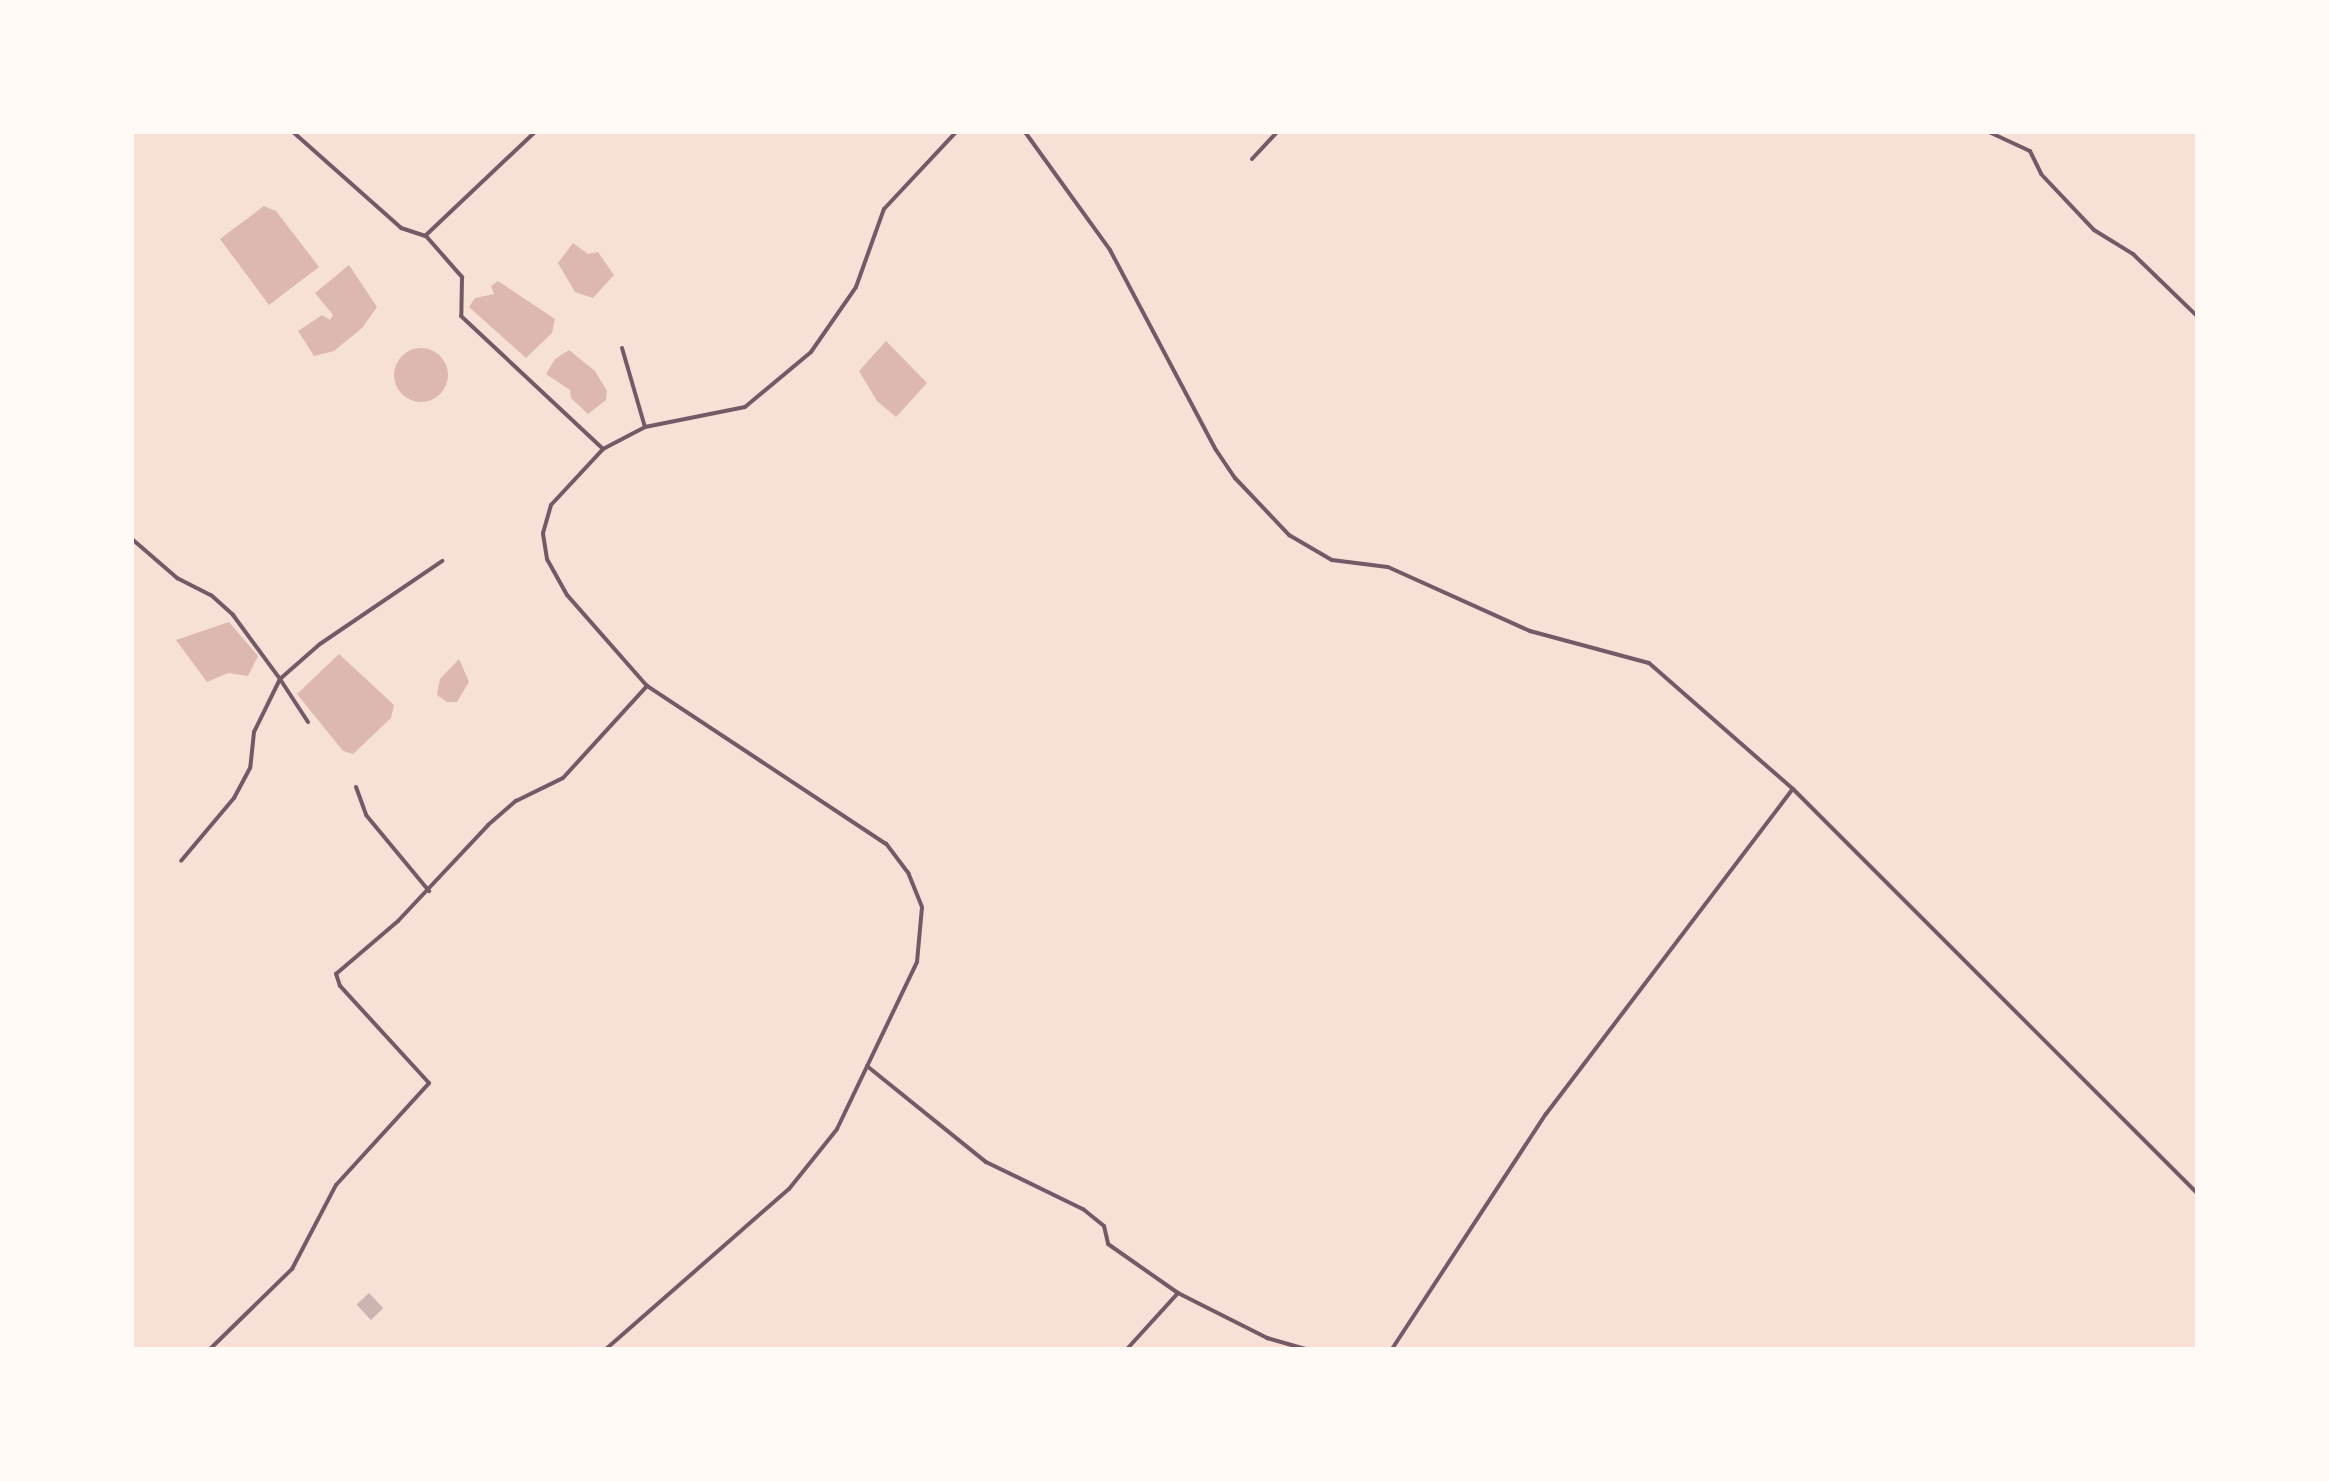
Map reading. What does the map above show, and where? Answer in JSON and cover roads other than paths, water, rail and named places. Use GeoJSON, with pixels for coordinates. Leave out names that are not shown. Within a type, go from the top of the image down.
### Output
{"type":"FeatureCollection","features":[{"type":"Feature","properties":{"kind":"street"},"geometry":{"type":"LineString","coordinates":[[293,132],[401,228],[425,236],[462,277],[461,316],[603,449]]}},
{"type":"Feature","properties":{"kind":"street"},"geometry":{"type":"LineString","coordinates":[[425,236],[535,132]]}},
{"type":"Feature","properties":{"kind":"street"},"geometry":{"type":"LineString","coordinates":[[606,1349],[789,1189],[837,1129],[917,962],[924,931],[922,907],[909,874],[886,844],[647,686],[589,624],[547,559],[543,533],[551,505],[603,449],[645,427],[745,407],[811,352],[856,287],[884,209],[956,132]]}},
{"type":"Feature","properties":{"kind":"street"},"geometry":{"type":"LineString","coordinates":[[1025,132],[1110,250],[1216,450],[1235,478],[1289,535],[1332,560],[1388,567],[1530,631],[1649,663],[1793,789],[2197,1193]]}},
{"type":"Feature","properties":{"kind":"street"},"geometry":{"type":"LineString","coordinates":[[1252,159],[1277,132]]}},
{"type":"Feature","properties":{"kind":"street"},"geometry":{"type":"LineString","coordinates":[[1989,132],[2030,151],[2041,174],[2094,230],[2133,254],[2197,316]]}},
{"type":"Feature","properties":{"kind":"street"},"geometry":{"type":"LineString","coordinates":[[622,348],[645,427]]}},
{"type":"Feature","properties":{"kind":"street"},"geometry":{"type":"LineString","coordinates":[[132,539],[177,578],[211,595],[233,615],[308,722]]}},
{"type":"Feature","properties":{"kind":"street"},"geometry":{"type":"LineString","coordinates":[[181,861],[234,798],[250,768],[254,732],[280,679],[320,644],[442,561]]}},
{"type":"Feature","properties":{"kind":"street"},"geometry":{"type":"LineString","coordinates":[[210,1349],[292,1269],[336,1185],[429,1083],[335,980],[429,891],[488,825],[572,769],[647,686]]}},
{"type":"Feature","properties":{"kind":"street"},"geometry":{"type":"LineString","coordinates":[[356,787],[366,815],[429,891]]}},
{"type":"Feature","properties":{"kind":"street"},"geometry":{"type":"LineString","coordinates":[[1392,1349],[1546,1114],[1793,789]]}},
{"type":"Feature","properties":{"kind":"street"},"geometry":{"type":"LineString","coordinates":[[867,1066],[986,1162],[1092,1215],[1104,1226],[1108,1244],[1178,1293],[1267,1338],[1305,1349]]}},
{"type":"Feature","properties":{"kind":"street"},"geometry":{"type":"LineString","coordinates":[[1127,1349],[1178,1293]]}}]}
